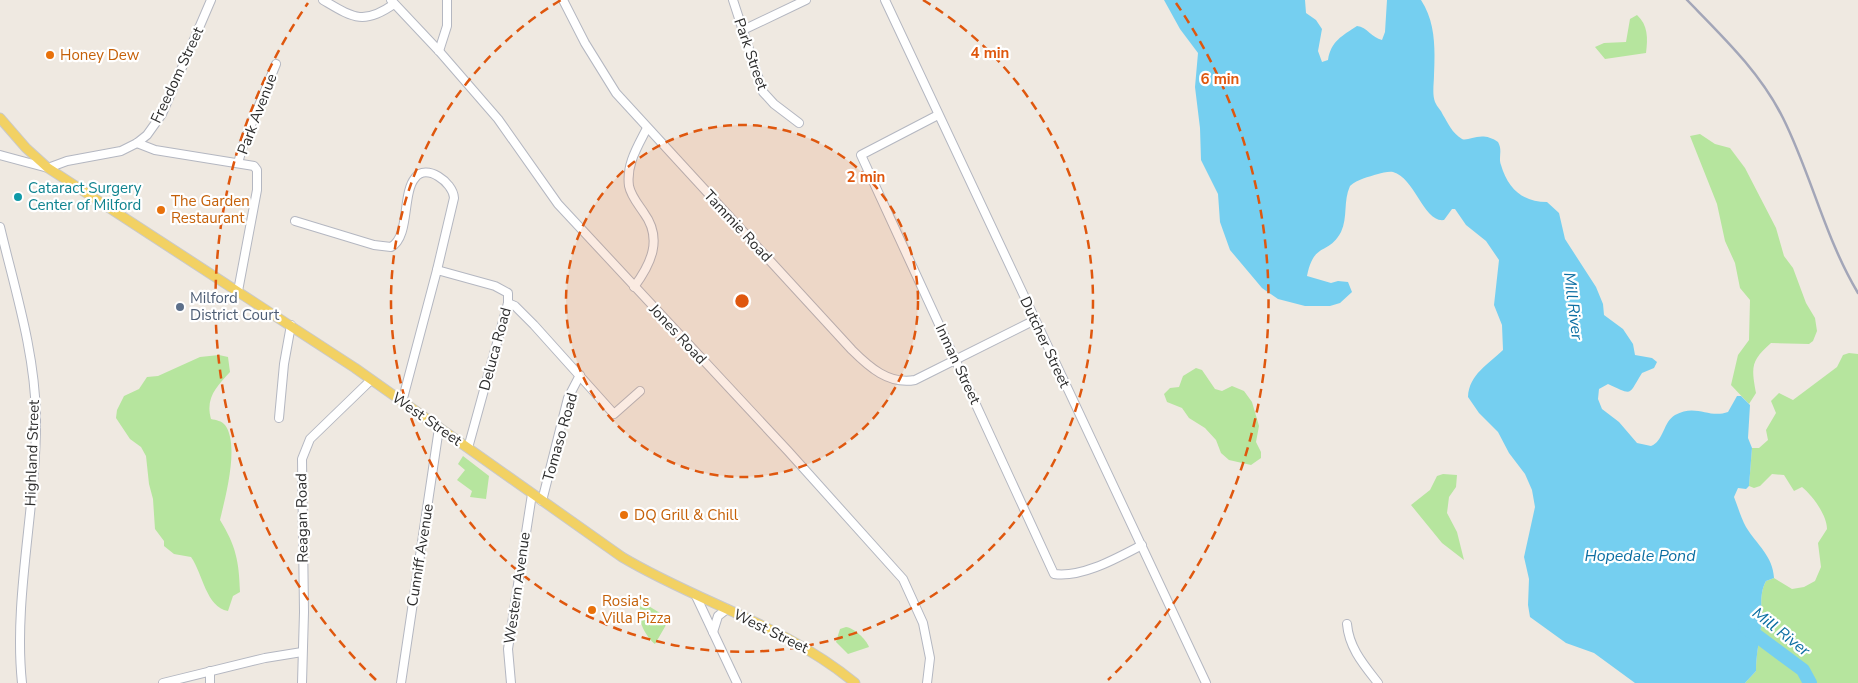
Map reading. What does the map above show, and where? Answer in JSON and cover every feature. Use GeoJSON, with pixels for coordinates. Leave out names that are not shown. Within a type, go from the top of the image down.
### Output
{"type":"FeatureCollection","features":[{"type":"Feature","properties":{"kind":"main road"},"geometry":{"type":"LineString","coordinates":[[0,118],[16,138],[48,168]]}},
{"type":"Feature","properties":{"kind":"main road","name":"West Street"},"geometry":{"type":"LineString","coordinates":[[48,168],[291,325],[622,557],[660,579],[811,650],[856,683]]}},
{"type":"Feature","properties":{"kind":"street","name":"Freedom Street"},"geometry":{"type":"LineString","coordinates":[[48,168],[67,161],[121,151],[137,143],[151,130],[162,114],[211,0]]}},
{"type":"Feature","properties":{"kind":"street"},"geometry":{"type":"LineString","coordinates":[[323,0],[350,16],[358,18],[375,16],[392,2]]}},
{"type":"Feature","properties":{"kind":"street"},"geometry":{"type":"LineString","coordinates":[[440,51],[447,26],[447,0]]}},
{"type":"Feature","properties":{"kind":"street","name":"Tammie Road"},"geometry":{"type":"LineString","coordinates":[[563,0],[610,85],[852,350],[872,368],[890,378],[911,381],[1035,320]]}},
{"type":"Feature","properties":{"kind":"street","name":"Park Street"},"geometry":{"type":"LineString","coordinates":[[733,0],[763,92],[778,107],[799,123]]}},
{"type":"Feature","properties":{"kind":"street"},"geometry":{"type":"LineString","coordinates":[[743,30],[806,0]]}},
{"type":"Feature","properties":{"kind":"street","name":"Dutcher Street"},"geometry":{"type":"LineString","coordinates":[[885,0],[1206,683]]}},
{"type":"Feature","properties":{"kind":"street","name":"Jones Road"},"geometry":{"type":"LineString","coordinates":[[392,2],[440,51],[498,119],[558,204],[788,451],[903,579],[920,611],[925,628],[930,658],[927,683]]}},
{"type":"Feature","properties":{"kind":"street","name":"Park Avenue"},"geometry":{"type":"LineString","coordinates":[[238,163],[244,142],[276,64]]}},
{"type":"Feature","properties":{"kind":"street","name":"Inman Street"},"geometry":{"type":"LineString","coordinates":[[938,116],[860,154],[1054,574],[1065,576],[1091,568],[1142,545]]}},
{"type":"Feature","properties":{"kind":"street"},"geometry":{"type":"LineString","coordinates":[[634,287],[649,264],[654,247],[650,222],[633,196],[629,179],[631,161],[648,128]]}},
{"type":"Feature","properties":{"kind":"street"},"geometry":{"type":"LineString","coordinates":[[137,143],[155,150],[254,166],[259,176],[238,291]]}},
{"type":"Feature","properties":{"kind":"street","name":"West Street"},"geometry":{"type":"LineString","coordinates":[[0,155],[48,168]]}},
{"type":"Feature","properties":{"kind":"street"},"geometry":{"type":"LineString","coordinates":[[295,221],[374,245],[392,247],[398,241],[409,191],[415,177],[420,174],[442,177],[452,187],[454,198],[402,402]]}},
{"type":"Feature","properties":{"kind":"street","name":"Highland Street"},"geometry":{"type":"LineString","coordinates":[[0,227],[24,326],[35,390],[35,451],[20,641],[22,683]]}},
{"type":"Feature","properties":{"kind":"street","name":"Deluca Road"},"geometry":{"type":"LineString","coordinates":[[437,270],[496,286],[508,292],[508,303],[468,448]]}},
{"type":"Feature","properties":{"kind":"street","name":"Tomaso Road"},"geometry":{"type":"LineString","coordinates":[[508,303],[515,306],[614,414],[640,391]]}},
{"type":"Feature","properties":{"kind":"street"},"geometry":{"type":"LineString","coordinates":[[279,418],[284,364],[291,325]]}},
{"type":"Feature","properties":{"kind":"street","name":"Tomaso Road"},"geometry":{"type":"LineString","coordinates":[[542,501],[568,398],[580,375]]}},
{"type":"Feature","properties":{"kind":"street","name":"Reagan Road"},"geometry":{"type":"LineString","coordinates":[[302,683],[304,612],[301,477],[304,452],[310,440],[323,425],[371,380]]}},
{"type":"Feature","properties":{"kind":"street","name":"Cunniff Avenue"},"geometry":{"type":"LineString","coordinates":[[401,683],[438,428]]}},
{"type":"Feature","properties":{"kind":"street","name":"Western Avenue"},"geometry":{"type":"LineString","coordinates":[[511,683],[508,649],[532,494]]}},
{"type":"Feature","properties":{"kind":"street"},"geometry":{"type":"LineString","coordinates":[[696,596],[737,683]]}},
{"type":"Feature","properties":{"kind":"street"},"geometry":{"type":"LineString","coordinates":[[712,632],[718,616],[727,609]]}},
{"type":"Feature","properties":{"kind":"street"},"geometry":{"type":"LineString","coordinates":[[1347,624],[1348,638],[1352,646],[1378,683]]}},
{"type":"Feature","properties":{"kind":"street"},"geometry":{"type":"LineString","coordinates":[[163,683],[265,658],[302,652]]}},
{"type":"Feature","properties":{"kind":"street"},"geometry":{"type":"LineString","coordinates":[[210,671],[210,683]]}},
{"type":"Feature","properties":{"kind":"green space"},"geometry":{"type":"Polygon","coordinates":[[[1637,15],[1645,27],[1646,53],[1605,59],[1595,47],[1604,43],[1626,42],[1630,19],[1637,15]]]}},
{"type":"Feature","properties":{"kind":"green space"},"geometry":{"type":"Polygon","coordinates":[[[1700,134],[1715,144],[1730,148],[1745,168],[1776,228],[1784,256],[1793,268],[1806,303],[1815,318],[1817,331],[1813,341],[1809,344],[1771,343],[1756,360],[1753,376],[1756,393],[1749,404],[1731,385],[1738,355],[1749,340],[1750,300],[1740,288],[1735,263],[1725,241],[1717,204],[1690,136],[1700,134]]]}},
{"type":"Feature","properties":{"kind":"green space"},"geometry":{"type":"Polygon","coordinates":[[[1849,353],[1858,354],[1858,683],[1745,683],[1756,671],[1761,627],[1761,598],[1766,581],[1774,578],[1792,589],[1804,587],[1815,581],[1821,567],[1818,543],[1827,529],[1822,512],[1814,500],[1802,487],[1794,491],[1784,475],[1772,474],[1760,486],[1754,488],[1749,486],[1752,448],[1759,448],[1768,440],[1766,430],[1776,413],[1771,401],[1779,393],[1793,400],[1837,367],[1843,355],[1849,353]]]}},
{"type":"Feature","properties":{"kind":"green space"},"geometry":{"type":"Polygon","coordinates":[[[219,355],[228,357],[230,372],[213,393],[210,412],[211,419],[225,425],[231,445],[228,486],[220,520],[236,554],[240,592],[233,596],[228,611],[221,608],[210,597],[191,557],[174,554],[164,546],[164,541],[155,529],[153,499],[149,484],[146,456],[141,447],[130,439],[116,418],[117,410],[124,396],[139,389],[147,377],[158,376],[200,357],[219,355]]]}},
{"type":"Feature","properties":{"kind":"green space"},"geometry":{"type":"Polygon","coordinates":[[[1196,368],[1202,370],[1215,389],[1222,391],[1232,386],[1244,391],[1252,402],[1259,426],[1256,442],[1261,452],[1261,458],[1251,465],[1229,460],[1221,453],[1216,440],[1205,428],[1189,418],[1182,408],[1167,402],[1164,394],[1170,388],[1179,387],[1183,376],[1196,368]]]}},
{"type":"Feature","properties":{"kind":"green space"},"geometry":{"type":"Polygon","coordinates":[[[463,456],[489,476],[486,499],[470,497],[472,491],[457,480],[465,470],[458,464],[463,456]]]}},
{"type":"Feature","properties":{"kind":"green space"},"geometry":{"type":"Polygon","coordinates":[[[1443,474],[1457,475],[1456,487],[1449,497],[1447,513],[1457,532],[1464,560],[1442,543],[1411,505],[1430,490],[1437,476],[1443,474]]]}},
{"type":"Feature","properties":{"kind":"green space"},"geometry":{"type":"Polygon","coordinates":[[[642,602],[665,616],[661,622],[666,625],[655,644],[647,636],[640,619],[642,602]]]}},
{"type":"Feature","properties":{"kind":"green space"},"geometry":{"type":"Polygon","coordinates":[[[846,627],[853,629],[859,634],[869,647],[848,654],[836,642],[840,629],[846,627]]]}},
{"type":"Feature","properties":{"kind":"water","name":"Hopedale Pond"},"geometry":{"type":"Polygon","coordinates":[[[1164,0],[1305,0],[1306,13],[1316,20],[1322,29],[1318,51],[1322,62],[1328,60],[1329,53],[1338,40],[1357,26],[1364,28],[1382,40],[1385,32],[1387,0],[1421,0],[1430,18],[1434,36],[1434,99],[1451,128],[1462,139],[1486,137],[1498,142],[1501,165],[1512,187],[1531,200],[1547,202],[1559,213],[1565,239],[1596,287],[1603,304],[1604,315],[1623,329],[1633,344],[1635,355],[1652,358],[1657,362],[1654,368],[1642,373],[1630,391],[1626,392],[1608,384],[1599,389],[1598,399],[1602,409],[1619,422],[1637,443],[1651,446],[1659,440],[1668,422],[1675,415],[1689,410],[1715,414],[1728,412],[1737,396],[1741,396],[1750,405],[1748,438],[1752,448],[1749,486],[1746,489],[1738,488],[1734,497],[1746,527],[1771,563],[1774,578],[1766,581],[1761,598],[1761,627],[1756,671],[1745,683],[1635,683],[1594,653],[1566,643],[1530,617],[1528,605],[1529,579],[1524,557],[1535,507],[1532,490],[1525,474],[1509,453],[1498,432],[1479,413],[1468,397],[1469,389],[1476,376],[1503,350],[1502,325],[1494,305],[1499,260],[1486,241],[1466,225],[1455,209],[1452,209],[1444,220],[1437,219],[1425,208],[1401,176],[1388,172],[1363,178],[1350,186],[1341,232],[1331,244],[1317,253],[1310,265],[1307,276],[1331,283],[1338,281],[1348,282],[1352,292],[1340,303],[1330,306],[1305,306],[1278,299],[1262,288],[1230,250],[1220,222],[1218,194],[1201,160],[1200,128],[1195,87],[1198,53],[1180,29],[1164,0]]]}},
{"type":"Feature","properties":{"kind":"waterway","name":"Mill River"},"geometry":{"type":"LineString","coordinates":[[1745,627],[1803,670],[1810,683]]}},
{"type":"Feature","properties":{"kind":"railway"},"geometry":{"type":"LineString","coordinates":[[1687,0],[1740,56],[1774,101],[1793,139],[1836,250],[1858,293]]}},
{"type":"Feature","properties":{"kind":"place","name":"Honey Dew"},"geometry":{"type":"Point","coordinates":[50,55]}},
{"type":"Feature","properties":{"kind":"place","name":"Cataract Surgery Center of Milford"},"geometry":{"type":"Point","coordinates":[18,197]}},
{"type":"Feature","properties":{"kind":"place","name":"The Garden Restaurant"},"geometry":{"type":"Point","coordinates":[161,210]}},
{"type":"Feature","properties":{"kind":"place","name":"Milford District Court"},"geometry":{"type":"Point","coordinates":[180,307]}},
{"type":"Feature","properties":{"kind":"place","name":"DQ Grill & Chill"},"geometry":{"type":"Point","coordinates":[624,515]}},
{"type":"Feature","properties":{"kind":"place","name":"Rosia's Villa Pizza"},"geometry":{"type":"Point","coordinates":[592,610]}}]}
